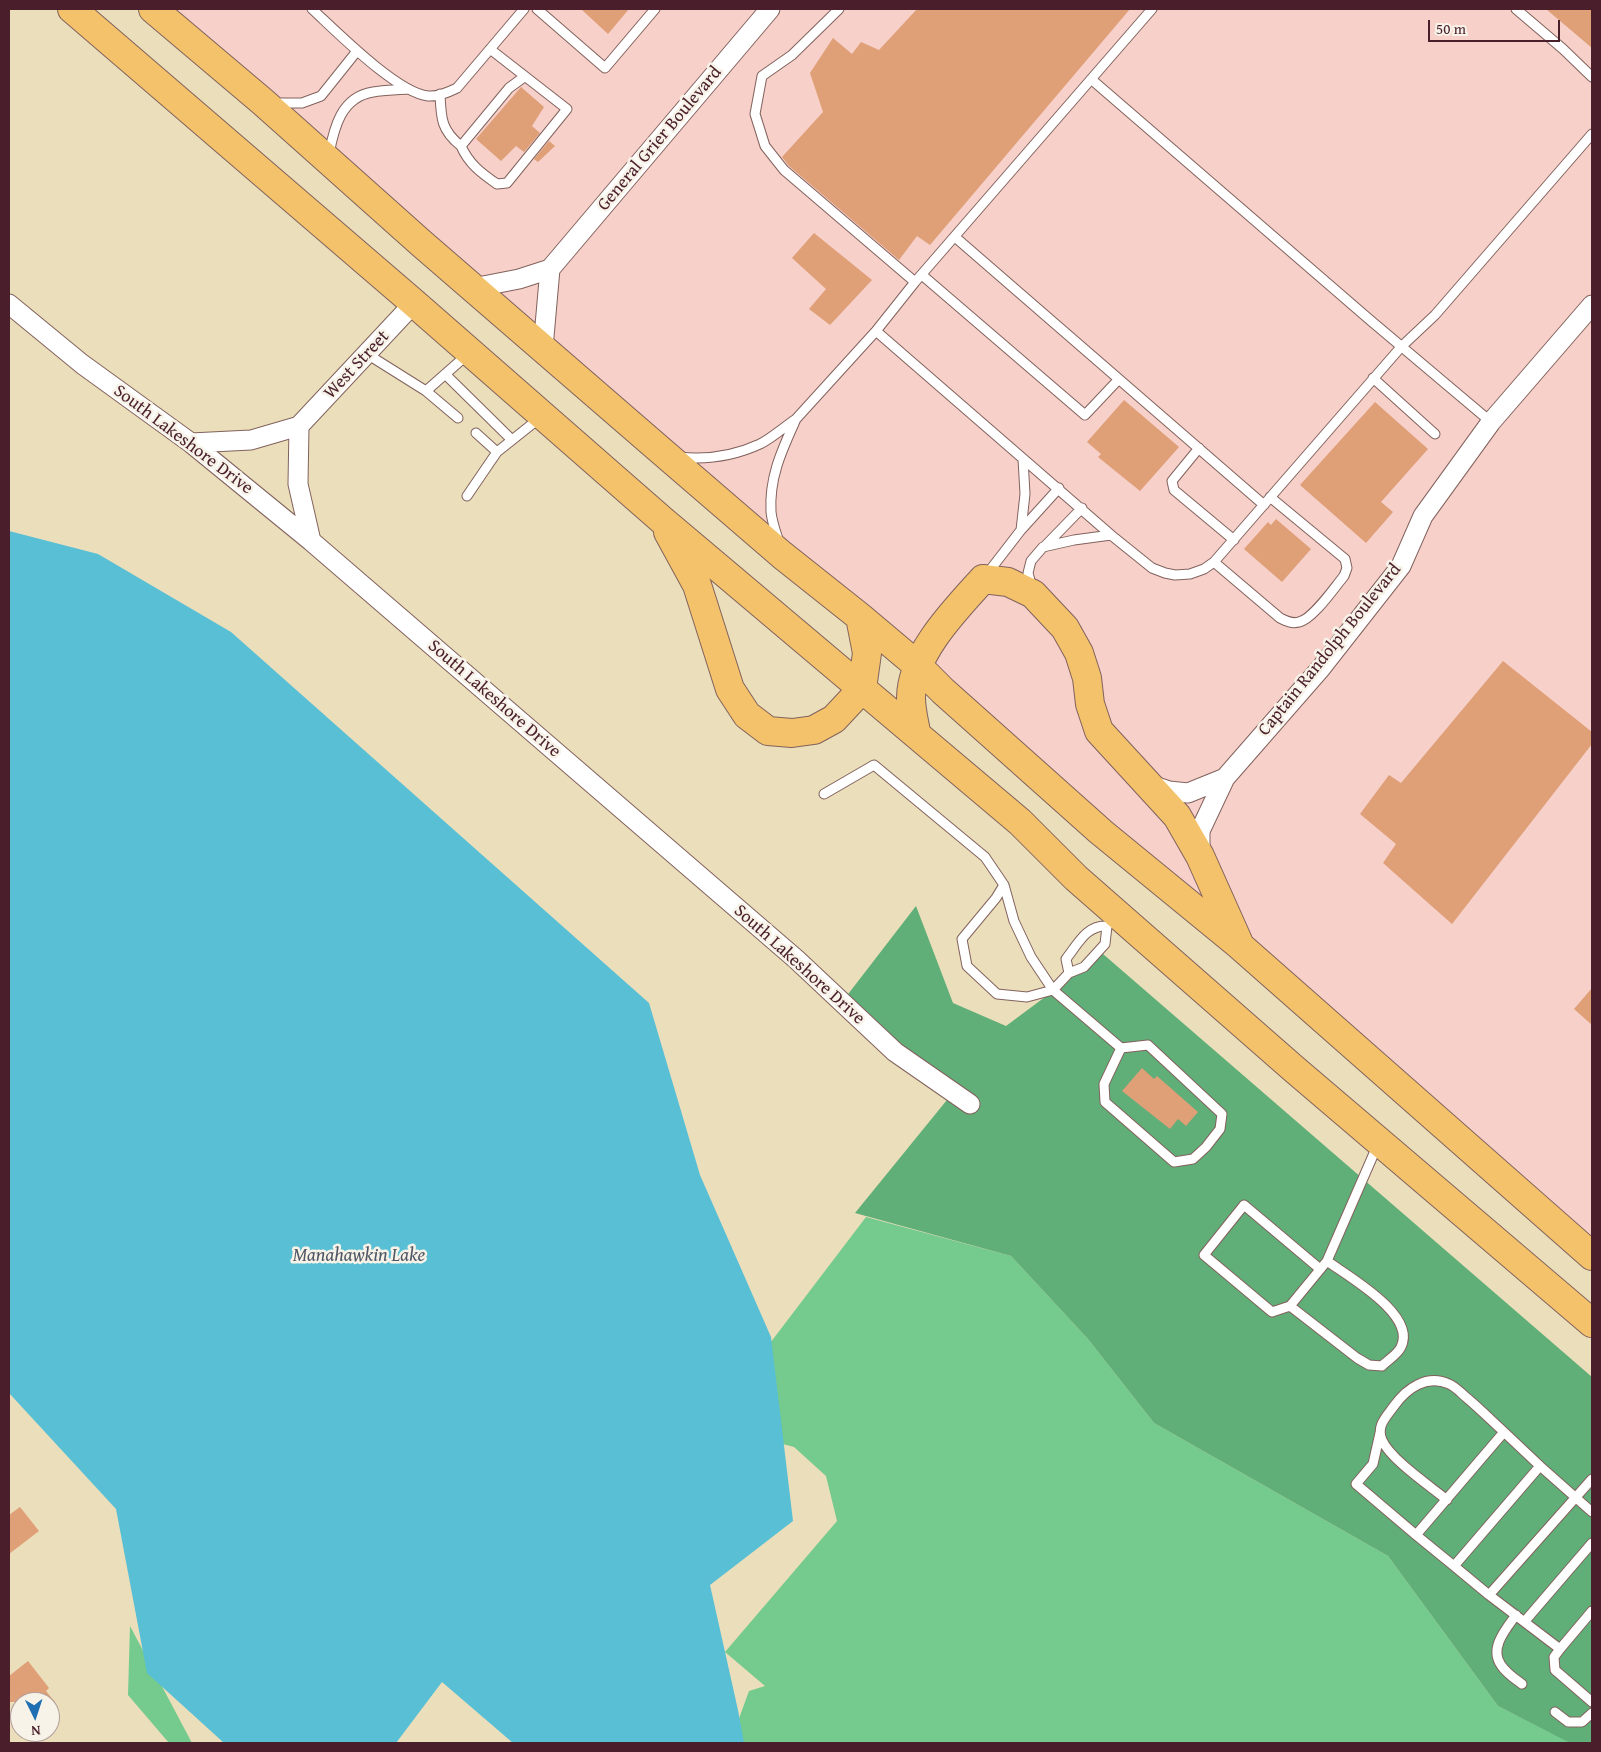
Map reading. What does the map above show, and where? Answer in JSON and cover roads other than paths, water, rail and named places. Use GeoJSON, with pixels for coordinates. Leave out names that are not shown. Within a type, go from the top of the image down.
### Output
{"type":"FeatureCollection","features":[{"type":"Feature","properties":{"kind":"highway"},"geometry":{"type":"LineString","coordinates":[[72,9],[414,303],[662,520],[862,689],[916,732],[1020,822],[1076,878],[1113,920],[1379,1141],[1592,1323]]}},
{"type":"Feature","properties":{"kind":"highway"},"geometry":{"type":"LineString","coordinates":[[154,9],[782,555],[917,665],[943,691],[1108,838],[1240,945],[1592,1256]]}},
{"type":"Feature","properties":{"kind":"highway"},"geometry":{"type":"LineString","coordinates":[[662,520],[697,585],[730,689],[747,715],[768,731],[792,732],[814,730],[834,719],[862,689],[867,653],[860,617]]}},
{"type":"Feature","properties":{"kind":"highway"},"geometry":{"type":"LineString","coordinates":[[916,732],[911,697],[917,665],[946,620],[983,579],[1008,582],[1034,594],[1065,628],[1079,653],[1087,678],[1090,704],[1099,731],[1176,816],[1200,856],[1240,945]]}},
{"type":"Feature","properties":{"kind":"street","name":"General Grier Boulevard"},"geometry":{"type":"LineString","coordinates":[[550,270],[770,9]]}},
{"type":"Feature","properties":{"kind":"street"},"geometry":{"type":"LineString","coordinates":[[473,288],[519,279],[550,270],[543,348]]}},
{"type":"Feature","properties":{"kind":"street","name":"West Street"},"geometry":{"type":"LineString","coordinates":[[299,426],[414,303]]}},
{"type":"Feature","properties":{"kind":"street","name":"South Lakeshore Drive"},"geometry":{"type":"LineString","coordinates":[[9,304],[82,364],[191,443],[311,541],[796,959],[895,1052],[970,1104]]}},
{"type":"Feature","properties":{"kind":"street","name":"Captain Randolph Boulevard"},"geometry":{"type":"LineString","coordinates":[[1200,856],[1200,832],[1225,778],[1321,668],[1401,566],[1423,516],[1491,422],[1592,305]]}},
{"type":"Feature","properties":{"kind":"street"},"geometry":{"type":"LineString","coordinates":[[191,443],[251,440],[299,426],[298,484],[311,541]]}},
{"type":"Feature","properties":{"kind":"street","name":"Captain Randolph Boulevard"},"geometry":{"type":"LineString","coordinates":[[1146,784],[1188,793],[1225,778]]}},
{"type":"Feature","properties":{"kind":"lane"},"geometry":{"type":"LineString","coordinates":[[312,9],[357,51],[408,89],[428,96],[445,94],[457,88],[524,9]]}},
{"type":"Feature","properties":{"kind":"lane"},"geometry":{"type":"LineString","coordinates":[[538,9],[605,68],[655,9]]}},
{"type":"Feature","properties":{"kind":"lane"},"geometry":{"type":"LineString","coordinates":[[839,9],[792,55],[762,76],[755,114],[765,146],[784,170],[1085,416],[1119,379]]}},
{"type":"Feature","properties":{"kind":"lane"},"geometry":{"type":"LineString","coordinates":[[668,456],[700,459],[728,455],[761,443],[796,419],[876,331],[918,278],[1152,9]]}},
{"type":"Feature","properties":{"kind":"lane"},"geometry":{"type":"LineString","coordinates":[[1516,9],[1570,54],[1592,77]]}},
{"type":"Feature","properties":{"kind":"lane"},"geometry":{"type":"LineString","coordinates":[[440,94],[443,125],[450,137],[461,146],[466,158],[479,172],[497,184],[506,183],[567,109],[490,49]]}},
{"type":"Feature","properties":{"kind":"lane"},"geometry":{"type":"LineString","coordinates":[[263,102],[302,104],[321,96],[357,51]]}},
{"type":"Feature","properties":{"kind":"lane"},"geometry":{"type":"LineString","coordinates":[[461,146],[509,88],[524,77]]}},
{"type":"Feature","properties":{"kind":"lane"},"geometry":{"type":"LineString","coordinates":[[1091,79],[1401,347],[1491,422]]}},
{"type":"Feature","properties":{"kind":"lane"},"geometry":{"type":"LineString","coordinates":[[328,159],[334,130],[341,112],[357,97],[371,92],[408,89]]}},
{"type":"Feature","properties":{"kind":"lane"},"geometry":{"type":"LineString","coordinates":[[876,331],[1111,535],[1152,568],[1175,575],[1190,574],[1204,570],[1214,562],[1373,378],[1401,347],[1435,315],[1592,134]]}},
{"type":"Feature","properties":{"kind":"lane"},"geometry":{"type":"LineString","coordinates":[[955,237],[1264,505]]}},
{"type":"Feature","properties":{"kind":"lane"},"geometry":{"type":"LineString","coordinates":[[426,390],[470,352]]}},
{"type":"Feature","properties":{"kind":"lane"},"geometry":{"type":"LineString","coordinates":[[367,354],[426,390],[458,418]]}},
{"type":"Feature","properties":{"kind":"lane"},"geometry":{"type":"LineString","coordinates":[[445,374],[512,440]]}},
{"type":"Feature","properties":{"kind":"lane"},"geometry":{"type":"LineString","coordinates":[[1373,378],[1435,434]]}},
{"type":"Feature","properties":{"kind":"lane"},"geometry":{"type":"LineString","coordinates":[[467,496],[497,452],[543,416]]}},
{"type":"Feature","properties":{"kind":"lane"},"geometry":{"type":"LineString","coordinates":[[782,555],[771,513],[772,488],[778,458],[796,419]]}},
{"type":"Feature","properties":{"kind":"lane"},"geometry":{"type":"LineString","coordinates":[[476,433],[497,452]]}},
{"type":"Feature","properties":{"kind":"lane"},"geometry":{"type":"LineString","coordinates":[[1198,448],[1172,481],[1172,486],[1174,490],[1234,540]]}},
{"type":"Feature","properties":{"kind":"lane"},"geometry":{"type":"LineString","coordinates":[[1022,530],[1025,494],[1023,459]]}},
{"type":"Feature","properties":{"kind":"lane"},"geometry":{"type":"LineString","coordinates":[[983,579],[1059,488]]}},
{"type":"Feature","properties":{"kind":"lane"},"geometry":{"type":"LineString","coordinates":[[1214,562],[1280,618],[1298,623],[1308,619],[1344,576],[1347,568],[1345,559],[1270,497]]}},
{"type":"Feature","properties":{"kind":"lane"},"geometry":{"type":"LineString","coordinates":[[1034,594],[1028,574],[1031,562],[1082,508]]}},
{"type":"Feature","properties":{"kind":"lane"},"geometry":{"type":"LineString","coordinates":[[1044,547],[1074,540],[1111,535]]}},
{"type":"Feature","properties":{"kind":"lane"},"geometry":{"type":"LineString","coordinates":[[824,794],[874,765],[984,857],[1004,885],[1014,921],[1031,956],[1052,990],[1121,1048],[1148,1045],[1222,1114],[1220,1129],[1206,1147],[1192,1159],[1174,1162],[1105,1102],[1104,1084],[1121,1048]]}},
{"type":"Feature","properties":{"kind":"lane"},"geometry":{"type":"LineString","coordinates":[[1004,885],[996,898],[962,939],[967,966],[998,994],[1027,997],[1052,990],[1069,973],[1084,967],[1105,944],[1113,920]]}},
{"type":"Feature","properties":{"kind":"lane"},"geometry":{"type":"LineString","coordinates":[[1069,973],[1066,959],[1085,934],[1113,920]]}},
{"type":"Feature","properties":{"kind":"lane"},"geometry":{"type":"LineString","coordinates":[[1320,1269],[1244,1206],[1204,1255],[1272,1312],[1290,1306],[1327,1261],[1379,1141]]}},
{"type":"Feature","properties":{"kind":"lane"},"geometry":{"type":"LineString","coordinates":[[1290,1306],[1369,1365],[1382,1366],[1401,1348],[1404,1336],[1402,1324],[1395,1313],[1384,1302],[1327,1261]]}},
{"type":"Feature","properties":{"kind":"lane"},"geometry":{"type":"LineString","coordinates":[[1560,1648],[1489,1595],[1356,1484],[1373,1464],[1381,1422],[1397,1402],[1414,1386],[1424,1381],[1439,1380],[1451,1385],[1592,1512]]}},
{"type":"Feature","properties":{"kind":"lane"},"geometry":{"type":"LineString","coordinates":[[1380,1432],[1382,1440],[1390,1453],[1447,1500]]}},
{"type":"Feature","properties":{"kind":"lane"},"geometry":{"type":"LineString","coordinates":[[1416,1535],[1504,1432]]}},
{"type":"Feature","properties":{"kind":"lane"},"geometry":{"type":"LineString","coordinates":[[1454,1566],[1540,1466]]}},
{"type":"Feature","properties":{"kind":"lane"},"geometry":{"type":"LineString","coordinates":[[1489,1595],[1592,1478]]}},
{"type":"Feature","properties":{"kind":"lane"},"geometry":{"type":"LineString","coordinates":[[1525,1622],[1592,1543]]}},
{"type":"Feature","properties":{"kind":"lane"},"geometry":{"type":"LineString","coordinates":[[1592,1612],[1554,1657],[1555,1670],[1592,1702]]}},
{"type":"Feature","properties":{"kind":"lane"},"geometry":{"type":"LineString","coordinates":[[1516,1615],[1502,1634],[1498,1645],[1497,1658],[1502,1667],[1522,1684]]}},
{"type":"Feature","properties":{"kind":"lane"},"geometry":{"type":"LineString","coordinates":[[1555,1712],[1568,1722],[1582,1722],[1592,1713]]}},
{"type":"Feature","properties":{"kind":"water","name":"Manahawkin Lake"},"geometry":{"type":"Polygon","coordinates":[[[9,531],[98,554],[231,632],[649,1003],[700,1175],[771,1337],[793,1521],[710,1585],[744,1743],[513,1743],[442,1682],[396,1743],[224,1743],[147,1673],[116,1509],[9,1393],[9,531]]]}}]}
